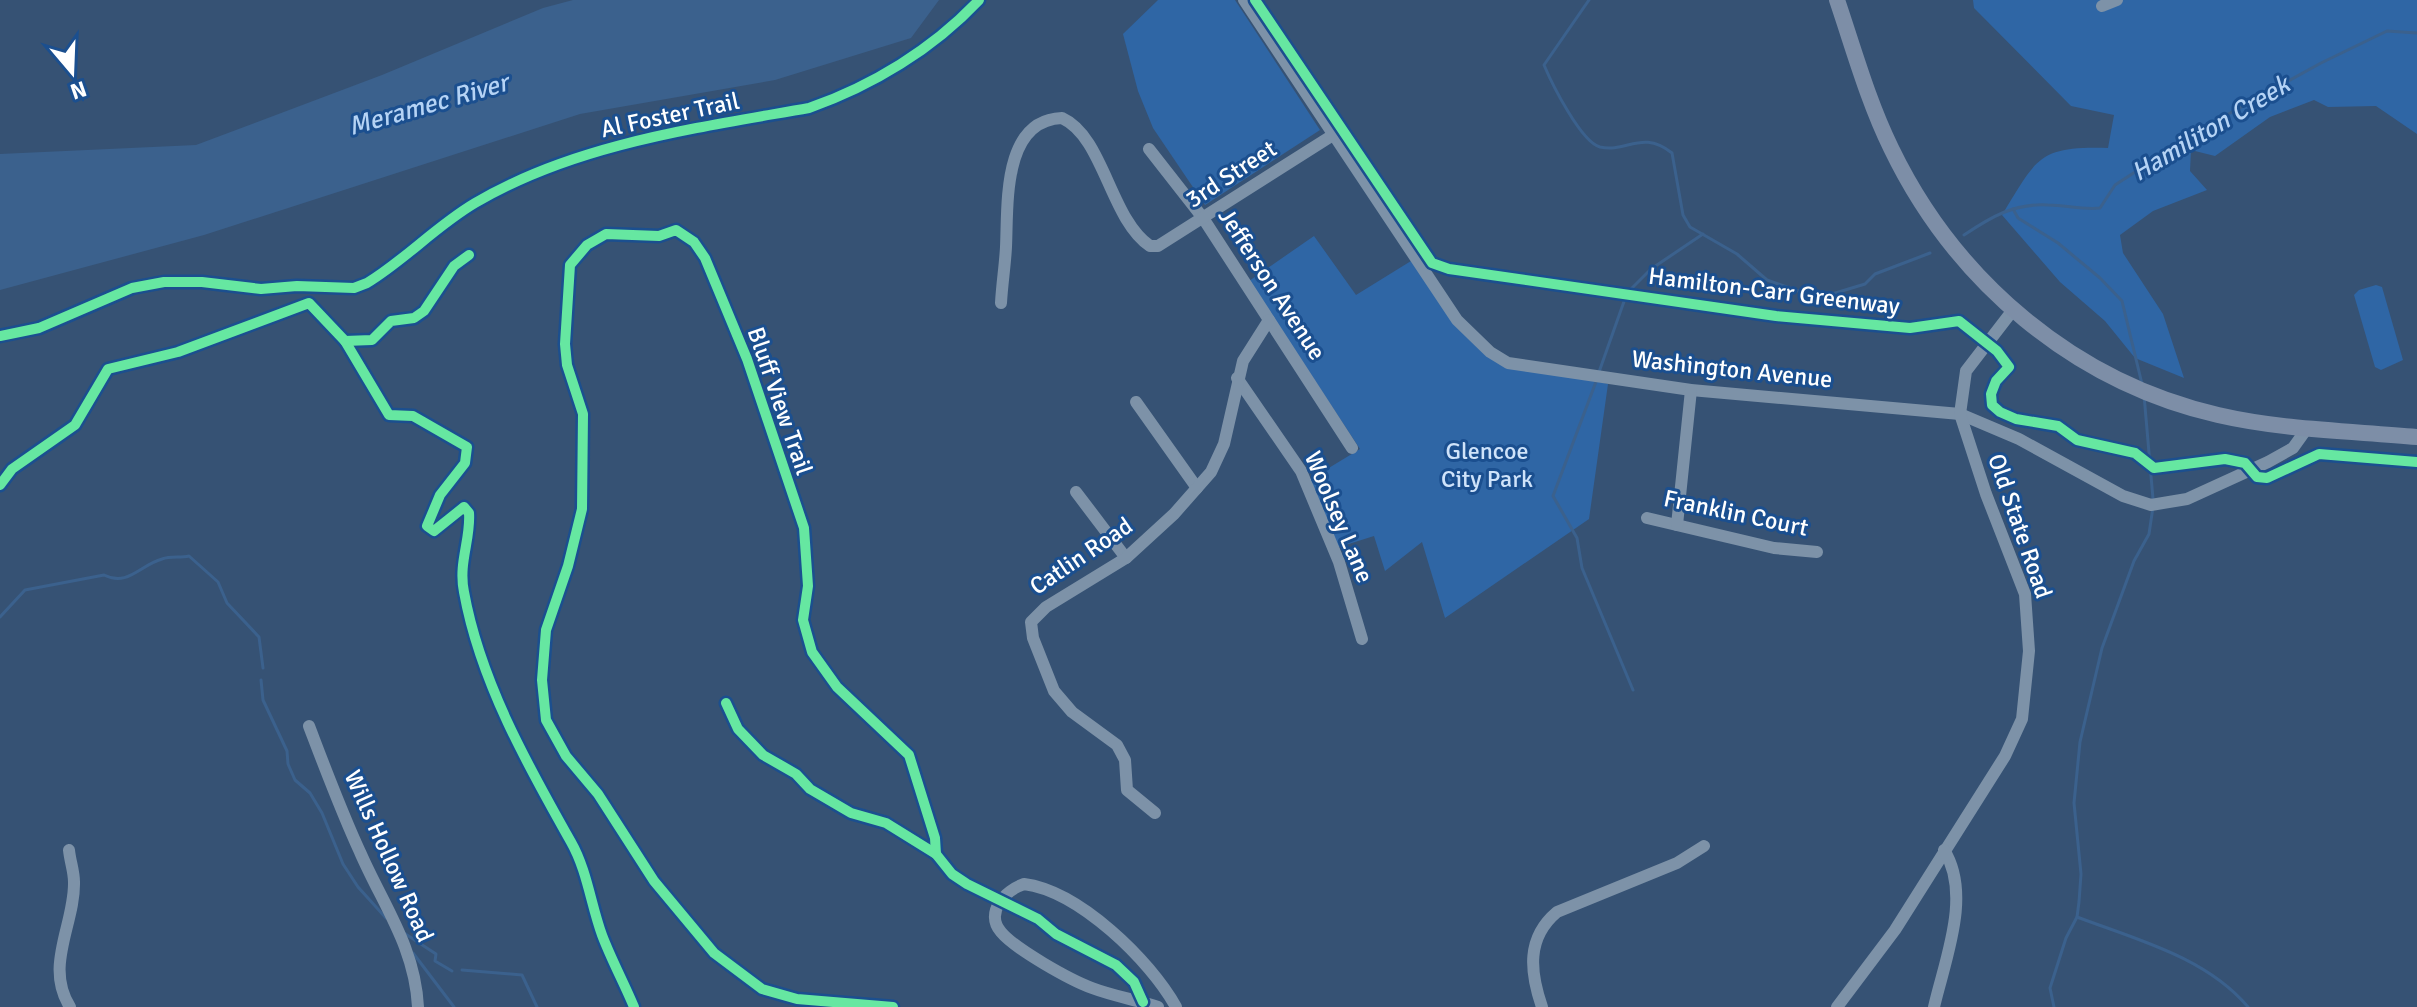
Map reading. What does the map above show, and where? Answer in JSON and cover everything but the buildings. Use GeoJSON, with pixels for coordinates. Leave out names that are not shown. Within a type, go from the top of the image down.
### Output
{"type":"FeatureCollection","features":[{"type":"Feature","properties":{"kind":"main road"},"geometry":{"type":"LineString","coordinates":[[1837,0],[1879,121],[1905,174],[1949,243],[2013,310],[2089,365],[2163,399],[2232,418],[2417,437]]}},
{"type":"Feature","properties":{"kind":"street"},"geometry":{"type":"LineString","coordinates":[[1244,0],[1333,135]]}},
{"type":"Feature","properties":{"kind":"street"},"geometry":{"type":"LineString","coordinates":[[2102,6],[2117,0]]}},
{"type":"Feature","properties":{"kind":"street","name":"3rd Street"},"geometry":{"type":"LineString","coordinates":[[1001,303],[1009,179],[1025,139],[1042,122],[1062,118],[1080,130],[1127,218],[1150,246],[1158,246],[1333,135]]}},
{"type":"Feature","properties":{"kind":"street","name":"Washington Avenue"},"geometry":{"type":"LineString","coordinates":[[1333,135],[1457,320],[1501,360],[1515,365],[1691,390],[1960,414],[2019,439],[2123,496],[2151,505],[2187,499],[2268,462],[2293,448],[2308,427]]}},
{"type":"Feature","properties":{"kind":"street","name":"Jefferson Avenue"},"geometry":{"type":"LineString","coordinates":[[1149,149],[1203,218],[1352,448]]}},
{"type":"Feature","properties":{"kind":"street","name":"Old State Road"},"geometry":{"type":"LineString","coordinates":[[1837,1007],[1895,930],[2013,742],[2026,705],[2029,651],[2025,594],[1975,464],[1960,414],[1966,371],[2013,310]]}},
{"type":"Feature","properties":{"kind":"street","name":"Catlin Road"},"geometry":{"type":"LineString","coordinates":[[1155,813],[1127,790],[1125,760],[1117,745],[1058,698],[1030,627],[1036,614],[1126,558],[1211,472],[1224,444],[1243,361],[1269,320]]}},
{"type":"Feature","properties":{"kind":"street","name":"Woolsey Lane"},"geometry":{"type":"LineString","coordinates":[[1237,378],[1301,471],[1339,562],[1362,639]]}},
{"type":"Feature","properties":{"kind":"street"},"geometry":{"type":"LineString","coordinates":[[1677,525],[1691,390]]}},
{"type":"Feature","properties":{"kind":"street"},"geometry":{"type":"LineString","coordinates":[[1136,402],[1197,488]]}},
{"type":"Feature","properties":{"kind":"street"},"geometry":{"type":"LineString","coordinates":[[1076,492],[1126,558]]}},
{"type":"Feature","properties":{"kind":"street","name":"Franklin Court"},"geometry":{"type":"LineString","coordinates":[[1647,518],[1774,548],[1817,552]]}},
{"type":"Feature","properties":{"kind":"street","name":"Wills Hollow Road"},"geometry":{"type":"LineString","coordinates":[[309,726],[359,852],[404,936],[413,967],[418,1007]]}},
{"type":"Feature","properties":{"kind":"street"},"geometry":{"type":"LineString","coordinates":[[1542,1007],[1534,983],[1533,955],[1539,931],[1548,920],[1557,912],[1677,863],[1704,846]]}},
{"type":"Feature","properties":{"kind":"street"},"geometry":{"type":"LineString","coordinates":[[69,850],[74,882],[62,939],[59,975],[70,1007]]}},
{"type":"Feature","properties":{"kind":"street"},"geometry":{"type":"LineString","coordinates":[[1934,1007],[1951,937],[1957,888],[1955,870],[1944,850]]}},
{"type":"Feature","properties":{"kind":"street"},"geometry":{"type":"LineString","coordinates":[[1161,983],[1154,1006],[1090,987],[1000,931],[996,921],[997,906],[1009,890],[1034,885],[1095,918],[1131,948],[1161,983],[1176,1007]]}},
{"type":"Feature","properties":{"kind":"green space"},"geometry":{"type":"Polygon","coordinates":[[[1158,0],[1235,0],[1320,130],[1205,205],[1153,128],[1138,91],[1123,34],[1158,0]]]}},
{"type":"Feature","properties":{"kind":"green space"},"geometry":{"type":"Polygon","coordinates":[[[1973,0],[2417,0],[2417,134],[2376,106],[2328,107],[2314,100],[2270,117],[2215,156],[2191,150],[2190,171],[2207,190],[2153,211],[2120,235],[2123,253],[2163,314],[2184,378],[2135,358],[2105,321],[2060,282],[2002,215],[2023,180],[2042,159],[2067,150],[2108,148],[2114,115],[2071,106],[1974,8],[1973,0]]]}},
{"type":"Feature","properties":{"kind":"green space","name":"Glencoe City Park"},"geometry":{"type":"Polygon","coordinates":[[[1314,236],[1356,295],[1411,261],[1485,354],[1608,384],[1589,519],[1445,618],[1422,542],[1385,571],[1374,536],[1336,548],[1309,480],[1360,449],[1249,281],[1314,236]]]}},
{"type":"Feature","properties":{"kind":"green space"},"geometry":{"type":"Polygon","coordinates":[[[2376,285],[2382,287],[2403,360],[2381,370],[2375,367],[2354,295],[2359,290],[2376,285]]]}},
{"type":"Feature","properties":{"kind":"water","name":"Meramec River"},"geometry":{"type":"Polygon","coordinates":[[[573,0],[939,0],[911,38],[775,80],[580,114],[204,235],[0,290],[0,154],[196,145],[382,75],[543,8],[573,0]]]}},
{"type":"Feature","properties":{"kind":"waterway","name":"Hamiliton Creek"},"geometry":{"type":"LineString","coordinates":[[1589,0],[1544,65],[1568,111],[1592,143],[1610,148],[1652,143],[1672,153],[1683,215],[1690,227],[1737,254],[1767,280],[1807,294],[1832,294],[1865,284],[1875,274],[1930,253]]}},
{"type":"Feature","properties":{"kind":"waterway","name":"Hamiliton Creek"},"geometry":{"type":"LineString","coordinates":[[1964,235],[1993,217],[2024,206],[2100,208],[2115,185],[2203,128],[2321,63],[2387,31],[2417,33]]}},
{"type":"Feature","properties":{"kind":"waterway"},"geometry":{"type":"LineString","coordinates":[[2013,209],[2018,218],[2058,243],[2122,301],[2142,384]]}},
{"type":"Feature","properties":{"kind":"waterway"},"geometry":{"type":"LineString","coordinates":[[1599,372],[1627,293],[1651,269],[1703,234]]}},
{"type":"Feature","properties":{"kind":"waterway"},"geometry":{"type":"LineString","coordinates":[[1597,379],[1553,496],[1577,538],[1582,568],[1633,690]]}},
{"type":"Feature","properties":{"kind":"waterway"},"geometry":{"type":"LineString","coordinates":[[2144,395],[2153,499]]}},
{"type":"Feature","properties":{"kind":"waterway"},"geometry":{"type":"LineString","coordinates":[[2054,1007],[2050,988],[2066,938],[2077,917],[2079,902],[2081,874],[2074,803],[2080,742],[2102,648],[2134,561],[2149,534],[2153,507]]}},
{"type":"Feature","properties":{"kind":"waterway"},"geometry":{"type":"LineString","coordinates":[[0,617],[25,590],[104,575],[127,577],[162,559],[189,556],[218,582],[227,603],[259,637],[263,668]]}},
{"type":"Feature","properties":{"kind":"waterway"},"geometry":{"type":"LineString","coordinates":[[261,680],[263,700],[287,751],[288,764],[295,780],[310,793],[322,813],[343,864],[358,887],[386,918]]}},
{"type":"Feature","properties":{"kind":"waterway"},"geometry":{"type":"LineString","coordinates":[[2077,917],[2191,962],[2212,975],[2248,1007]]}},
{"type":"Feature","properties":{"kind":"waterway"},"geometry":{"type":"LineString","coordinates":[[404,933],[436,954],[435,961],[452,971]]}},
{"type":"Feature","properties":{"kind":"waterway"},"geometry":{"type":"LineString","coordinates":[[413,953],[454,1007]]}},
{"type":"Feature","properties":{"kind":"waterway"},"geometry":{"type":"LineString","coordinates":[[462,970],[522,975],[537,1007]]}},
{"type":"Feature","properties":{"kind":"cycle path","name":"Al Foster Trail"},"geometry":{"type":"LineString","coordinates":[[0,336],[39,328],[132,288],[164,282],[202,282],[261,289],[297,286],[354,288],[381,274],[475,203],[553,166],[680,131],[809,108],[856,89],[922,50],[979,0]]}},
{"type":"Feature","properties":{"kind":"cycle path","name":"Hamilton-Carr Greenway"},"geometry":{"type":"LineString","coordinates":[[1255,0],[1432,263],[1449,269],[1776,316],[1910,328],[1959,321],[1997,351],[2009,367],[1996,381],[1991,394],[1992,405],[2000,412],[2016,419],[2058,426],[2077,440],[2135,453],[2154,468],[2225,459],[2245,463],[2257,477],[2267,478],[2319,454],[2417,462]]}},
{"type":"Feature","properties":{"kind":"cycle path","name":"Bluff View Trail"},"geometry":{"type":"LineString","coordinates":[[893,1007],[797,999],[762,989],[714,953],[654,881],[598,794],[566,756],[546,720],[542,680],[546,630],[568,566],[582,509],[583,414],[567,365],[565,344],[570,265],[587,245],[606,234],[659,236],[676,230],[694,242],[705,258],[747,359],[804,528],[808,586],[803,620],[812,652],[837,687],[909,755],[935,838],[936,854]]}},
{"type":"Feature","properties":{"kind":"cycle path"},"geometry":{"type":"LineString","coordinates":[[469,255],[454,266],[424,311],[414,318],[391,321],[372,340],[345,341],[389,415],[413,416],[467,447],[465,463],[440,495],[427,526],[434,531],[464,507],[469,513],[463,581],[481,658],[522,753],[576,853],[602,935],[634,1007]]}},
{"type":"Feature","properties":{"kind":"cycle path"},"geometry":{"type":"LineString","coordinates":[[0,485],[12,469],[75,425],[108,369],[178,352],[309,303],[345,341]]}},
{"type":"Feature","properties":{"kind":"cycle path"},"geometry":{"type":"LineString","coordinates":[[726,703],[738,729],[763,755],[796,774],[810,789],[851,813],[886,823],[936,854],[952,874],[967,884],[1038,919],[1056,934],[1116,965],[1134,982],[1143,1002]]}}]}
